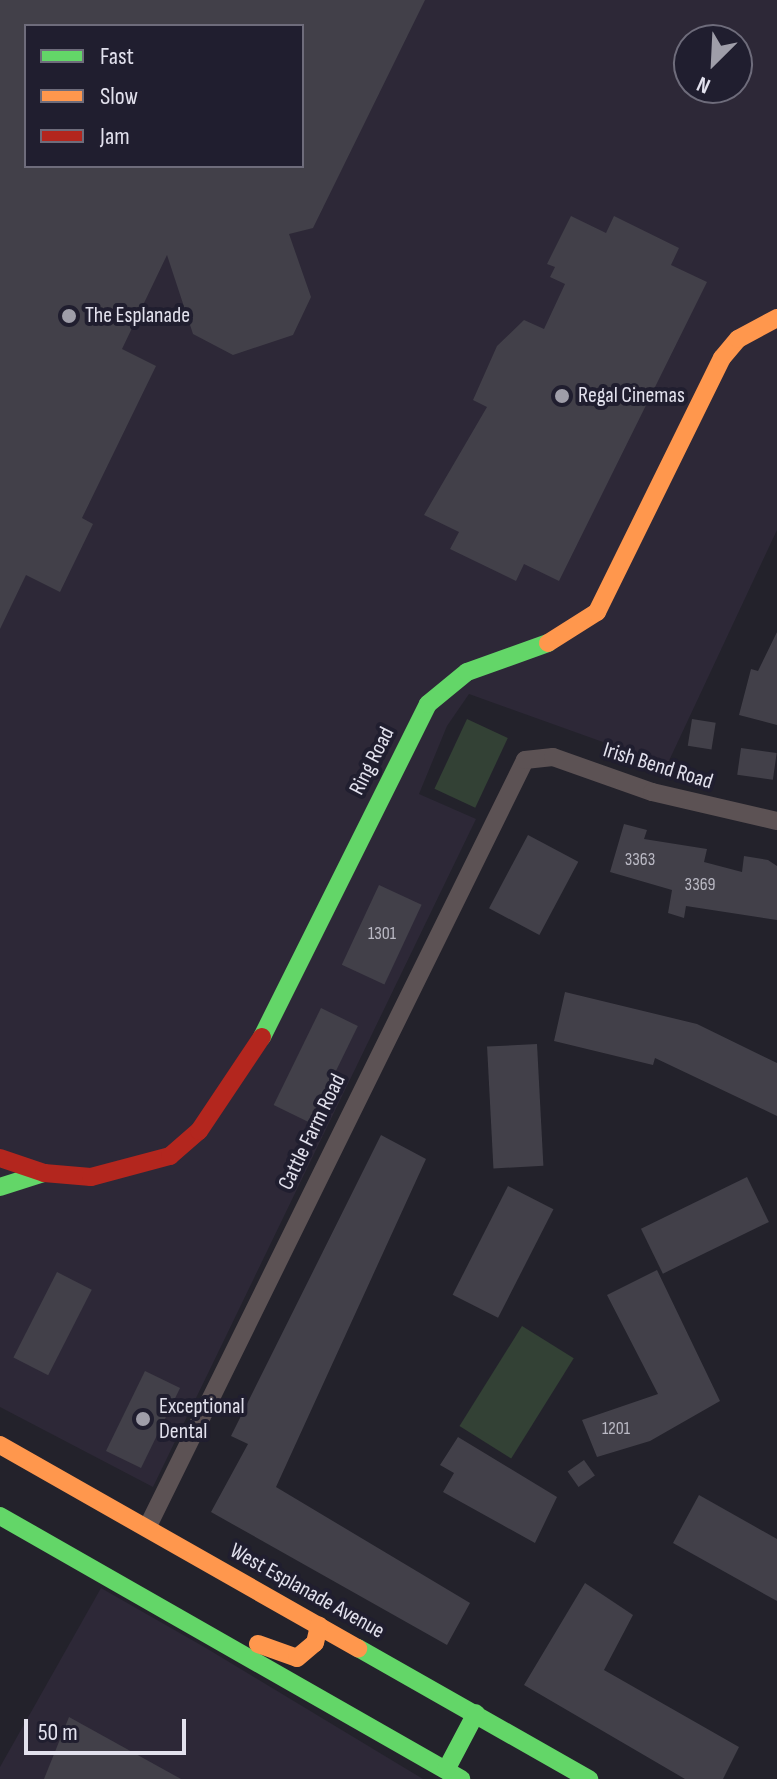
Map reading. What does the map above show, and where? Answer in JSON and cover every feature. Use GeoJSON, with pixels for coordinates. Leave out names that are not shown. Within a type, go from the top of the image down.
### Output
{"type":"FeatureCollection","features":[{"type":"Feature","properties":{"kind":"main road","name":"Ring Road"},"geometry":{"type":"LineString","coordinates":[[0,1158],[44,1173],[136,1170],[170,1156],[226,1101],[428,704],[467,672],[537,650],[597,612],[722,358],[738,339],[777,318]]}},
{"type":"Feature","properties":{"kind":"main road"},"geometry":{"type":"LineString","coordinates":[[0,1187],[44,1173]]}},
{"type":"Feature","properties":{"kind":"main road","name":"West Esplanade Avenue"},"geometry":{"type":"LineString","coordinates":[[0,1445],[589,1779]]}},
{"type":"Feature","properties":{"kind":"main road"},"geometry":{"type":"LineString","coordinates":[[0,1516],[454,1775],[476,1713]]}},
{"type":"Feature","properties":{"kind":"main road"},"geometry":{"type":"LineString","coordinates":[[158,1605],[286,1659],[308,1652],[319,1625]]}},
{"type":"Feature","properties":{"kind":"street","name":"Irish Bend Road"},"geometry":{"type":"LineString","coordinates":[[525,760],[553,757],[652,792],[777,821]]}},
{"type":"Feature","properties":{"kind":"street","name":"Cattle Farm Road"},"geometry":{"type":"LineString","coordinates":[[147,1528],[525,760]]}},
{"type":"Feature","properties":{"kind":"shaded area"},"geometry":{"type":"Polygon","coordinates":[[[0,0],[777,0],[777,530],[667,765],[469,694],[447,726],[419,794],[476,819],[153,1487],[0,1407],[0,0]]]}},
{"type":"Feature","properties":{"kind":"shaded area"},"geometry":{"type":"Polygon","coordinates":[[[101,1588],[423,1779],[0,1779],[0,1767],[101,1588]]]}},
{"type":"Feature","properties":{"kind":"green space"},"geometry":{"type":"Polygon","coordinates":[[[467,719],[508,738],[475,808],[434,789],[467,719]]]}},
{"type":"Feature","properties":{"kind":"green space"},"geometry":{"type":"Polygon","coordinates":[[[522,1326],[574,1358],[511,1458],[459,1426],[522,1326]]]}},
{"type":"Feature","properties":{"kind":"building","name":"The Esplanade"},"geometry":{"type":"Polygon","coordinates":[[[0,0],[425,0],[313,228],[289,234],[311,297],[293,335],[233,355],[193,334],[167,255],[122,349],[156,366],[82,518],[93,524],[60,592],[26,575],[0,629],[0,0]]]}},
{"type":"Feature","properties":{"kind":"building","name":"Regal Cinemas"},"geometry":{"type":"Polygon","coordinates":[[[571,216],[606,233],[614,216],[679,248],[671,265],[707,282],[559,581],[524,564],[516,581],[450,549],[459,532],[424,515],[487,407],[473,400],[497,346],[524,320],[544,329],[565,284],[550,277],[555,267],[547,264],[571,216]]]}},
{"type":"Feature","properties":{"kind":"building"},"geometry":{"type":"Polygon","coordinates":[[[777,632],[777,725],[739,715],[751,669],[758,671],[777,632]]]}},
{"type":"Feature","properties":{"kind":"building"},"geometry":{"type":"Polygon","coordinates":[[[692,719],[716,723],[711,749],[688,746],[692,719]]]}},
{"type":"Feature","properties":{"kind":"building"},"geometry":{"type":"Polygon","coordinates":[[[741,748],[777,753],[773,780],[737,775],[741,748]]]}},
{"type":"Feature","properties":{"kind":"building"},"geometry":{"type":"Polygon","coordinates":[[[624,824],[647,830],[644,839],[707,849],[704,862],[742,872],[744,856],[768,860],[777,866],[777,920],[686,906],[684,918],[668,913],[672,890],[610,872],[624,824]]]}},
{"type":"Feature","properties":{"kind":"building"},"geometry":{"type":"Polygon","coordinates":[[[528,835],[578,862],[539,935],[489,908],[528,835]]]}},
{"type":"Feature","properties":{"kind":"building"},"geometry":{"type":"Polygon","coordinates":[[[379,885],[422,905],[384,985],[342,965],[379,885]]]}},
{"type":"Feature","properties":{"kind":"building"},"geometry":{"type":"Polygon","coordinates":[[[565,992],[697,1024],[777,1063],[777,1116],[655,1058],[653,1065],[554,1041],[565,992]]]}},
{"type":"Feature","properties":{"kind":"building"},"geometry":{"type":"Polygon","coordinates":[[[321,1008],[358,1026],[311,1123],[274,1105],[321,1008]]]}},
{"type":"Feature","properties":{"kind":"building"},"geometry":{"type":"Polygon","coordinates":[[[537,1044],[543,1166],[493,1168],[487,1047],[537,1044]]]}},
{"type":"Feature","properties":{"kind":"building"},"geometry":{"type":"Polygon","coordinates":[[[381,1135],[426,1159],[276,1487],[470,1603],[447,1645],[211,1512],[248,1444],[231,1436],[381,1135]]]}},
{"type":"Feature","properties":{"kind":"building"},"geometry":{"type":"Polygon","coordinates":[[[747,1177],[769,1222],[663,1274],[641,1229],[747,1177]]]}},
{"type":"Feature","properties":{"kind":"building"},"geometry":{"type":"Polygon","coordinates":[[[508,1186],[553,1209],[498,1318],[453,1295],[508,1186]]]}},
{"type":"Feature","properties":{"kind":"building"},"geometry":{"type":"Polygon","coordinates":[[[657,1270],[720,1401],[650,1441],[597,1457],[582,1420],[658,1394],[607,1295],[657,1270]]]}},
{"type":"Feature","properties":{"kind":"building"},"geometry":{"type":"Polygon","coordinates":[[[57,1272],[92,1290],[48,1375],[13,1358],[57,1272]]]}},
{"type":"Feature","properties":{"kind":"building","name":"Exceptional Dental"},"geometry":{"type":"Polygon","coordinates":[[[145,1371],[180,1388],[141,1468],[106,1451],[145,1371]]]}},
{"type":"Feature","properties":{"kind":"building"},"geometry":{"type":"Polygon","coordinates":[[[458,1437],[557,1497],[535,1543],[443,1492],[454,1473],[440,1465],[458,1437]]]}},
{"type":"Feature","properties":{"kind":"building"},"geometry":{"type":"Polygon","coordinates":[[[584,1460],[595,1476],[579,1487],[568,1471],[584,1460]]]}},
{"type":"Feature","properties":{"kind":"building"},"geometry":{"type":"Polygon","coordinates":[[[699,1495],[777,1539],[777,1601],[673,1543],[699,1495]]]}},
{"type":"Feature","properties":{"kind":"building"},"geometry":{"type":"Polygon","coordinates":[[[585,1583],[633,1615],[604,1670],[739,1747],[723,1779],[685,1779],[524,1685],[585,1583]]]}},
{"type":"Feature","properties":{"kind":"building"},"geometry":{"type":"Polygon","coordinates":[[[69,1717],[181,1779],[44,1779],[69,1717]]]}},
{"type":"Feature","properties":{"kind":"traffic: fast"},"geometry":{"type":"LineString","coordinates":[[262,1037],[428,704],[467,672],[548,643]]}},
{"type":"Feature","properties":{"kind":"traffic: fast"},"geometry":{"type":"LineString","coordinates":[[0,1187],[44,1173]]}},
{"type":"Feature","properties":{"kind":"traffic: fast"},"geometry":{"type":"LineString","coordinates":[[0,1516],[461,1779]]}},
{"type":"Feature","properties":{"kind":"traffic: fast"},"geometry":{"type":"LineString","coordinates":[[358,1648],[589,1779]]}},
{"type":"Feature","properties":{"kind":"traffic: fast"},"geometry":{"type":"LineString","coordinates":[[446,1770],[476,1713]]}},
{"type":"Feature","properties":{"kind":"traffic: slow"},"geometry":{"type":"LineString","coordinates":[[548,643],[597,612],[722,358],[738,339],[777,318]]}},
{"type":"Feature","properties":{"kind":"traffic: slow"},"geometry":{"type":"LineString","coordinates":[[0,1445],[358,1648]]}},
{"type":"Feature","properties":{"kind":"traffic: slow"},"geometry":{"type":"LineString","coordinates":[[258,1644],[297,1658],[315,1643],[319,1625]]}},
{"type":"Feature","properties":{"kind":"traffic: jam"},"geometry":{"type":"LineString","coordinates":[[0,1158],[44,1173],[91,1177],[170,1156],[199,1131],[262,1037]]}},
{"type":"Feature","properties":{"kind":"place","name":"The Esplanade"},"geometry":{"type":"Point","coordinates":[69,316]}},
{"type":"Feature","properties":{"kind":"place","name":"Regal Cinemas"},"geometry":{"type":"Point","coordinates":[562,396]}},
{"type":"Feature","properties":{"kind":"place","name":"Exceptional Dental"},"geometry":{"type":"Point","coordinates":[143,1419]}}]}
